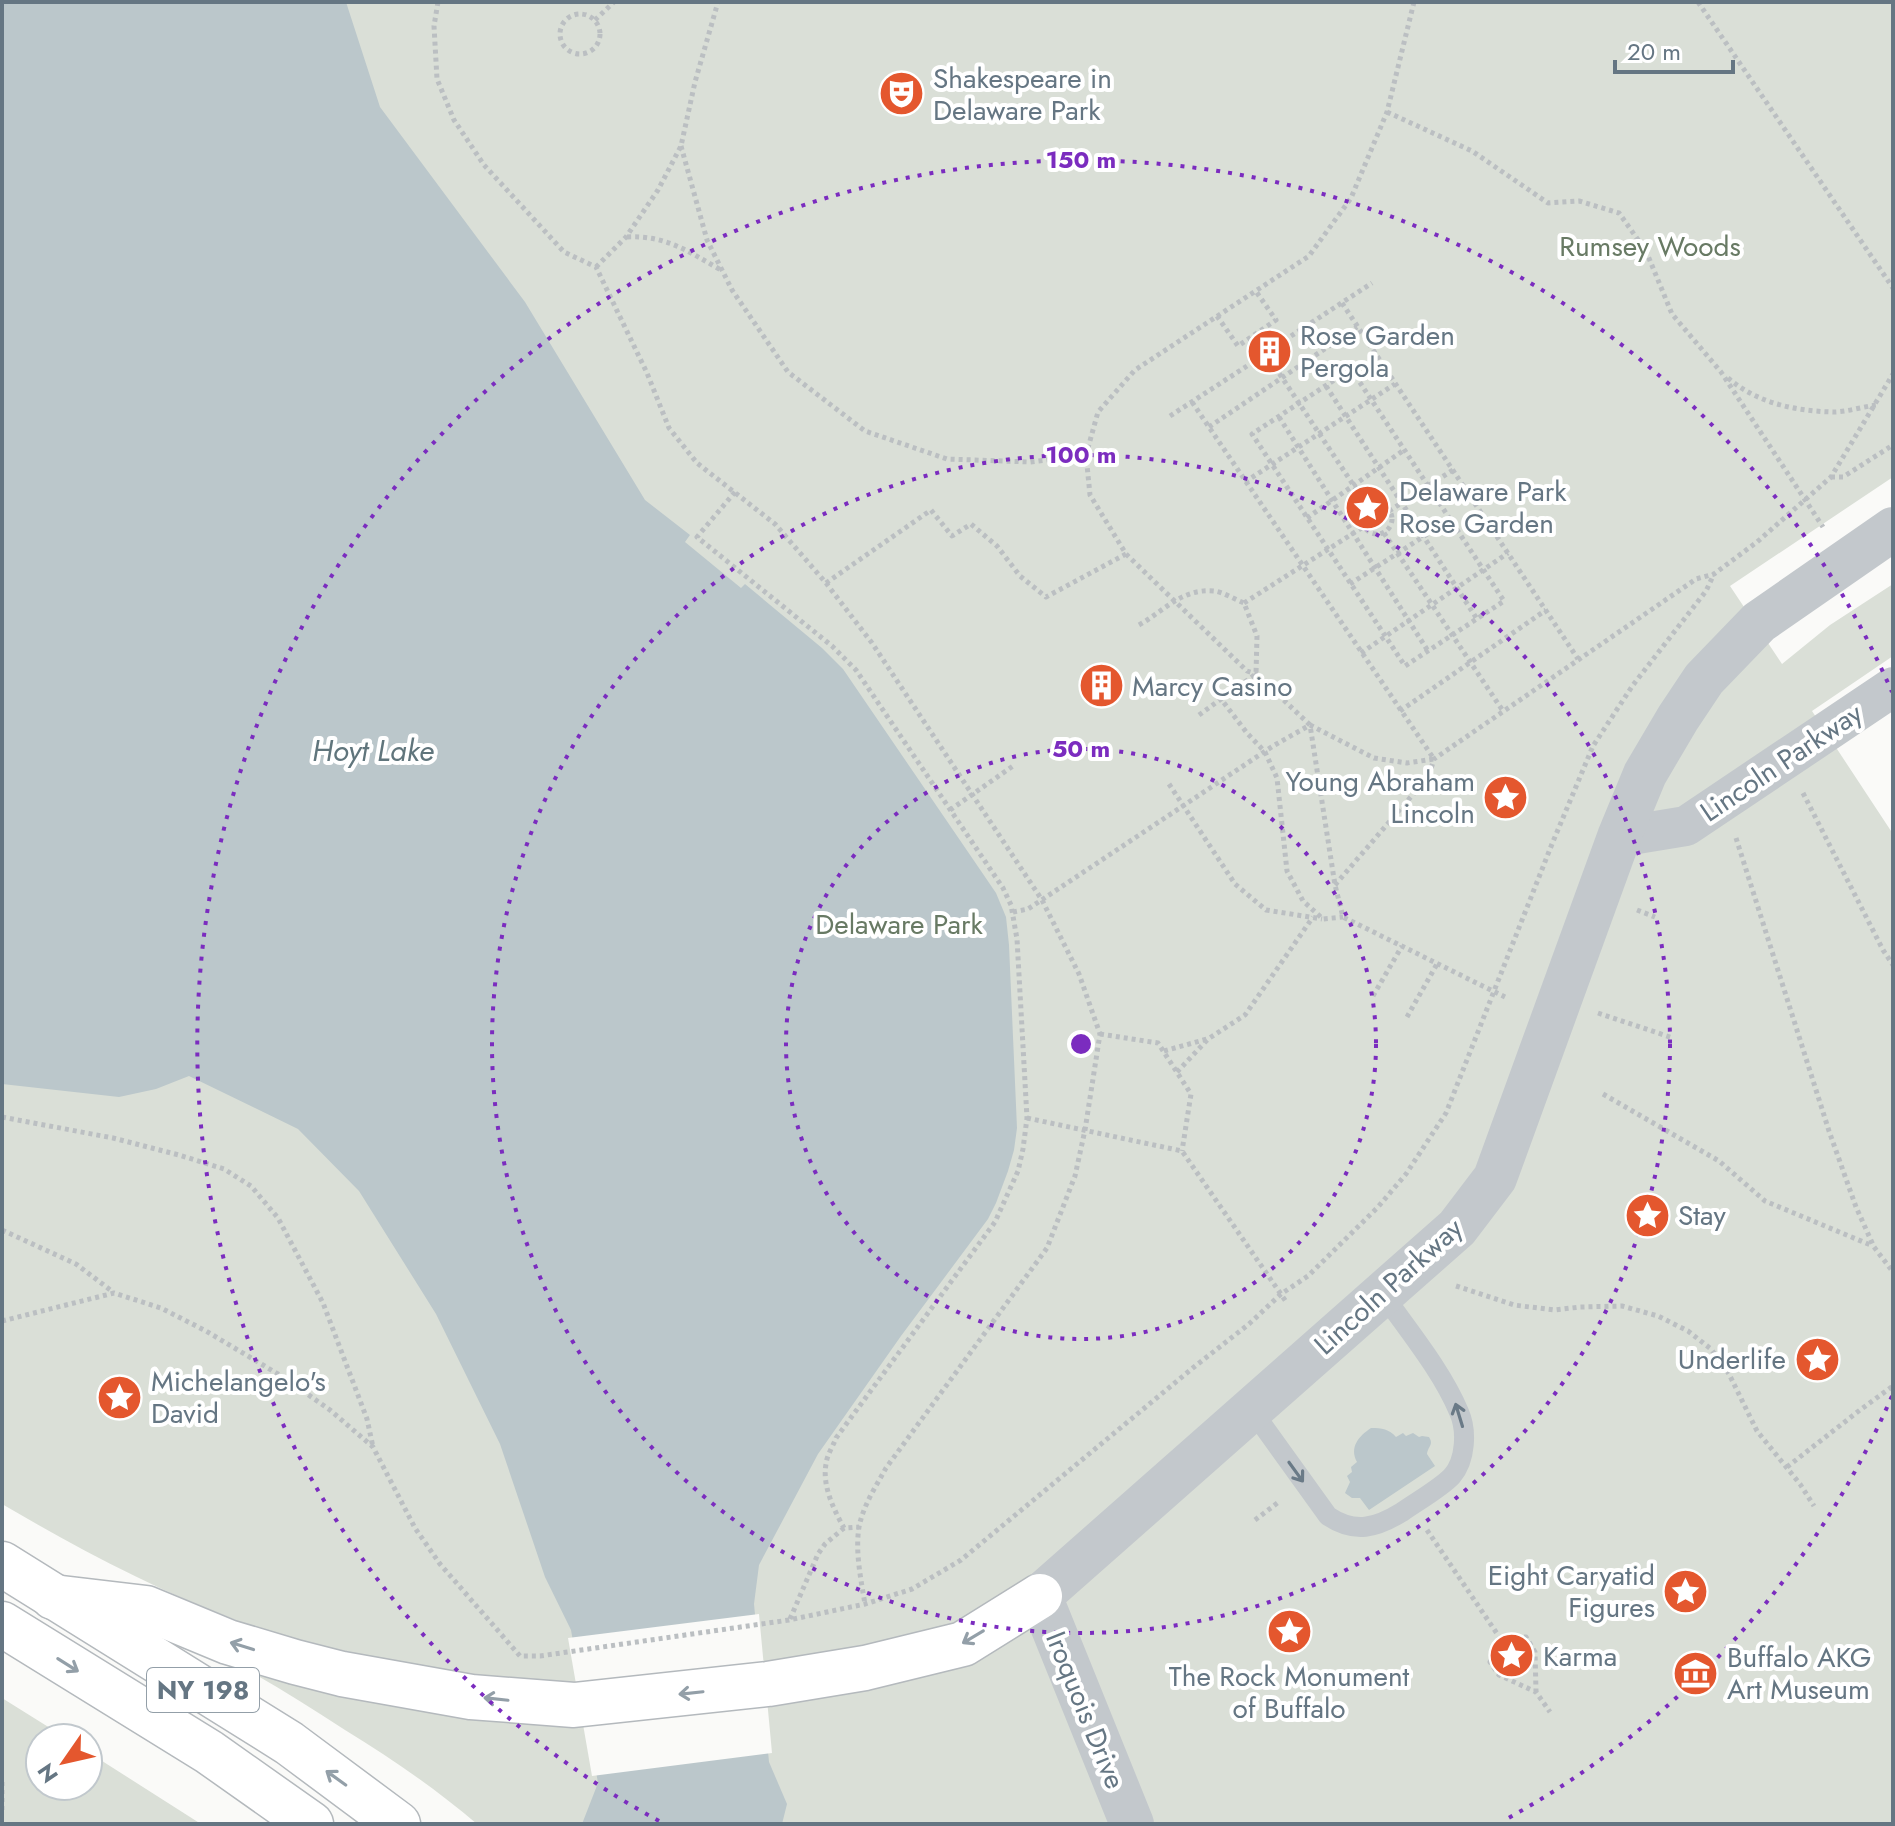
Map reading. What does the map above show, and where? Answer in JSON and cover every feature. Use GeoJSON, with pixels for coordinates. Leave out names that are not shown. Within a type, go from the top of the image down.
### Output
{"type":"FeatureCollection","features":[{"type":"Feature","properties":{"kind":"highway","name":"NY 198"},"geometry":{"type":"LineString","coordinates":[[2,1564],[289,1743],[398,1824]]}},
{"type":"Feature","properties":{"kind":"highway"},"geometry":{"type":"LineString","coordinates":[[53,1597],[146,1608],[228,1642],[342,1674],[471,1697],[574,1705],[768,1684],[865,1668],[963,1644],[1040,1596]]}},
{"type":"Feature","properties":{"kind":"highway","name":"NY 198"},"geometry":{"type":"LineString","coordinates":[[2,1624],[209,1752],[311,1824]]}},
{"type":"Feature","properties":{"kind":"street","name":"Lincoln Parkway"},"geometry":{"type":"LineString","coordinates":[[1040,1596],[1457,1228],[1495,1178],[1619,837],[1645,774],[1678,718],[1704,679],[1759,622],[1893,529]]}},
{"type":"Feature","properties":{"kind":"street","name":"Lincoln Parkway"},"geometry":{"type":"LineString","coordinates":[[1619,837],[1686,826],[1893,687]]}},
{"type":"Feature","properties":{"kind":"street","name":"Iroquois Drive"},"geometry":{"type":"LineString","coordinates":[[1040,1596],[1132,1824]]}},
{"type":"Feature","properties":{"kind":"lane"},"geometry":{"type":"LineString","coordinates":[[1251,1409],[1328,1516],[1350,1527],[1370,1527],[1387,1521],[1452,1475],[1462,1456],[1464,1439],[1461,1414],[1396,1282]]}},
{"type":"Feature","properties":{"kind":"path"},"geometry":{"type":"LineString","coordinates":[[438,2],[434,26],[437,79],[454,120],[484,165],[564,252],[596,267],[647,373],[669,428],[697,463],[775,524],[872,643],[1042,900],[1079,974],[1100,1034],[1075,1176],[1047,1248],[886,1468],[868,1501],[859,1527],[859,1564],[865,1604]]}},
{"type":"Feature","properties":{"kind":"path"},"geometry":{"type":"LineString","coordinates":[[595,20],[614,2]]}},
{"type":"Feature","properties":{"kind":"path"},"geometry":{"type":"LineString","coordinates":[[596,267],[626,237],[658,190],[681,146],[718,2]]}},
{"type":"Feature","properties":{"kind":"path"},"geometry":{"type":"LineString","coordinates":[[1414,2],[1387,112],[1351,198],[1309,256],[1135,370],[1098,412],[1086,455],[1090,495],[1126,554],[1247,671],[1256,674],[1310,725],[1374,758],[1407,763],[1434,759],[1696,579],[1714,574],[1806,501],[1831,477],[1893,374]]}},
{"type":"Feature","properties":{"kind":"path"},"geometry":{"type":"LineString","coordinates":[[1698,2],[1893,288]]}},
{"type":"Feature","properties":{"kind":"path"},"geometry":{"type":"LineString","coordinates":[[589,15],[595,20],[599,39],[592,50],[573,53],[563,45],[561,25],[570,16],[589,15]]}},
{"type":"Feature","properties":{"kind":"path"},"geometry":{"type":"LineString","coordinates":[[1387,112],[1472,151],[1548,203],[1579,201],[1619,213],[1646,251],[1672,314],[1721,372],[1821,524]]}},
{"type":"Feature","properties":{"kind":"path"},"geometry":{"type":"LineString","coordinates":[[681,146],[707,240],[732,290],[788,372],[865,431],[947,459],[1030,462],[1086,455]]}},
{"type":"Feature","properties":{"kind":"path"},"geometry":{"type":"LineString","coordinates":[[626,237],[646,236],[676,244],[721,270]]}},
{"type":"Feature","properties":{"kind":"path"},"geometry":{"type":"LineString","coordinates":[[1291,336],[1372,283]]}},
{"type":"Feature","properties":{"kind":"path"},"geometry":{"type":"LineString","coordinates":[[1217,316],[1238,346],[1256,338],[1276,320],[1255,290]]}},
{"type":"Feature","properties":{"kind":"path"},"geometry":{"type":"LineString","coordinates":[[1342,303],[1578,659]]}},
{"type":"Feature","properties":{"kind":"path"},"geometry":{"type":"LineString","coordinates":[[1209,427],[1357,327]]}},
{"type":"Feature","properties":{"kind":"path"},"geometry":{"type":"LineString","coordinates":[[1170,416],[1247,366]]}},
{"type":"Feature","properties":{"kind":"path"},"geometry":{"type":"LineString","coordinates":[[1275,367],[1368,507]]}},
{"type":"Feature","properties":{"kind":"path"},"geometry":{"type":"LineString","coordinates":[[1351,369],[1504,601],[1405,666],[1252,434],[1326,386],[1351,369]]}},
{"type":"Feature","properties":{"kind":"path"},"geometry":{"type":"LineString","coordinates":[[1721,372],[1740,388],[1776,405],[1835,412],[1876,405]]}},
{"type":"Feature","properties":{"kind":"path"},"geometry":{"type":"LineString","coordinates":[[1245,482],[1396,384]]}},
{"type":"Feature","properties":{"kind":"path"},"geometry":{"type":"LineString","coordinates":[[1326,386],[1477,619]]}},
{"type":"Feature","properties":{"kind":"path"},"geometry":{"type":"LineString","coordinates":[[1192,402],[1434,759]]}},
{"type":"Feature","properties":{"kind":"path"},"geometry":{"type":"LineString","coordinates":[[1279,417],[1428,651]]}},
{"type":"Feature","properties":{"kind":"path"},"geometry":{"type":"LineString","coordinates":[[1831,477],[1843,477],[1893,445]]}},
{"type":"Feature","properties":{"kind":"path"},"geometry":{"type":"LineString","coordinates":[[1307,518],[1404,450]]}},
{"type":"Feature","properties":{"kind":"path"},"geometry":{"type":"LineString","coordinates":[[1389,511],[1453,470]]}},
{"type":"Feature","properties":{"kind":"path"},"geometry":{"type":"LineString","coordinates":[[735,492],[697,537],[846,659],[1003,888],[1013,912],[1017,939],[1027,1118],[1018,1171],[995,1222],[836,1438],[826,1464],[827,1485],[844,1528]]}},
{"type":"Feature","properties":{"kind":"path"},"geometry":{"type":"LineString","coordinates":[[1381,505],[1389,511],[1391,525],[1384,533],[1375,535],[1363,527],[1362,518],[1368,507],[1381,505]]}},
{"type":"Feature","properties":{"kind":"path"},"geometry":{"type":"LineString","coordinates":[[826,583],[931,510],[952,536],[971,524],[997,546],[1020,576],[1046,597],[1126,554]]}},
{"type":"Feature","properties":{"kind":"path"},"geometry":{"type":"LineString","coordinates":[[1350,584],[1449,520]]}},
{"type":"Feature","properties":{"kind":"path"},"geometry":{"type":"LineString","coordinates":[[1244,603],[1363,527]]}},
{"type":"Feature","properties":{"kind":"path"},"geometry":{"type":"LineString","coordinates":[[1384,533],[1503,711]]}},
{"type":"Feature","properties":{"kind":"path"},"geometry":{"type":"LineString","coordinates":[[1361,653],[1508,553]]}},
{"type":"Feature","properties":{"kind":"path"},"geometry":{"type":"LineString","coordinates":[[2,1117],[113,1138],[179,1155],[224,1169],[251,1186],[278,1218],[323,1303],[367,1419],[373,1447],[415,1528],[440,1564],[520,1656],[540,1656],[761,1625],[865,1604],[912,1589],[961,1560],[1249,1324],[1281,1294],[1308,1276],[1378,1207],[1406,1174],[1446,1113],[1593,746],[1633,685],[1706,591],[1714,574]]}},
{"type":"Feature","properties":{"kind":"path"},"geometry":{"type":"LineString","coordinates":[[1139,625],[1174,600],[1194,592],[1216,591],[1244,603],[1257,636],[1256,674]]}},
{"type":"Feature","properties":{"kind":"path"},"geometry":{"type":"LineString","coordinates":[[1400,711],[1546,610]]}},
{"type":"Feature","properties":{"kind":"path"},"geometry":{"type":"LineString","coordinates":[[1199,715],[1256,674]]}},
{"type":"Feature","properties":{"kind":"path"},"geometry":{"type":"LineString","coordinates":[[1633,685],[1639,690]]}},
{"type":"Feature","properties":{"kind":"path"},"geometry":{"type":"LineString","coordinates":[[1221,699],[1265,752],[1277,778],[1287,871],[1303,901],[1323,919]]}},
{"type":"Feature","properties":{"kind":"path"},"geometry":{"type":"LineString","coordinates":[[1013,912],[1028,909],[1310,725]]}},
{"type":"Feature","properties":{"kind":"path"},"geometry":{"type":"LineString","coordinates":[[1310,725],[1335,885],[1343,917]]}},
{"type":"Feature","properties":{"kind":"path"},"geometry":{"type":"LineString","coordinates":[[1335,885],[1421,785],[1434,759]]}},
{"type":"Feature","properties":{"kind":"path"},"geometry":{"type":"LineString","coordinates":[[950,810],[1013,766]]}},
{"type":"Feature","properties":{"kind":"path"},"geometry":{"type":"LineString","coordinates":[[1169,784],[1235,884],[1266,910],[1323,919],[1343,917],[1505,997]]}},
{"type":"Feature","properties":{"kind":"path"},"geometry":{"type":"LineString","coordinates":[[1803,793],[1893,965]]}},
{"type":"Feature","properties":{"kind":"path"},"geometry":{"type":"LineString","coordinates":[[1736,838],[1856,1207],[1874,1247],[1893,1272]]}},
{"type":"Feature","properties":{"kind":"path"},"geometry":{"type":"LineString","coordinates":[[1177,1072],[1208,1039],[1245,1015],[1313,917]]}},
{"type":"Feature","properties":{"kind":"path"},"geometry":{"type":"LineString","coordinates":[[1373,996],[1402,946]]}},
{"type":"Feature","properties":{"kind":"path"},"geometry":{"type":"LineString","coordinates":[[1407,1017],[1437,964]]}},
{"type":"Feature","properties":{"kind":"path"},"geometry":{"type":"LineString","coordinates":[[1634,1025],[1673,1038]]}},
{"type":"Feature","properties":{"kind":"path"},"geometry":{"type":"LineString","coordinates":[[1100,1034],[1158,1043],[1164,1051],[1191,1094],[1182,1151]]}},
{"type":"Feature","properties":{"kind":"path"},"geometry":{"type":"LineString","coordinates":[[1164,1051],[1208,1039]]}},
{"type":"Feature","properties":{"kind":"path"},"geometry":{"type":"LineString","coordinates":[[1603,1094],[1719,1161],[1765,1201],[1874,1247]]}},
{"type":"Feature","properties":{"kind":"path"},"geometry":{"type":"LineString","coordinates":[[1027,1118],[1182,1151],[1287,1303]]}},
{"type":"Feature","properties":{"kind":"path"},"geometry":{"type":"LineString","coordinates":[[2,1230],[76,1264],[114,1293],[161,1308],[206,1331],[283,1377],[330,1410],[373,1447]]}},
{"type":"Feature","properties":{"kind":"path"},"geometry":{"type":"LineString","coordinates":[[1396,1282],[1554,1310],[1622,1306],[1658,1316],[1688,1331],[1711,1349],[1729,1374],[1757,1431],[1814,1506]]}},
{"type":"Feature","properties":{"kind":"path"},"geometry":{"type":"LineString","coordinates":[[2,1321],[114,1293]]}},
{"type":"Feature","properties":{"kind":"path"},"geometry":{"type":"LineString","coordinates":[[923,1318],[929,1322]]}},
{"type":"Feature","properties":{"kind":"path"},"geometry":{"type":"LineString","coordinates":[[1787,1467],[1893,1386]]}},
{"type":"Feature","properties":{"kind":"path"},"geometry":{"type":"LineString","coordinates":[[789,1620],[825,1544],[844,1528],[859,1527]]}},
{"type":"Feature","properties":{"kind":"path"},"geometry":{"type":"LineString","coordinates":[[1433,1539],[1500,1638]]}},
{"type":"Feature","properties":{"kind":"path"},"geometry":{"type":"LineString","coordinates":[[1500,1638],[1526,1637],[1535,1652],[1536,1692]]}},
{"type":"Feature","properties":{"kind":"path"},"geometry":{"type":"LineString","coordinates":[[1500,1638],[1490,1662],[1499,1675],[1536,1692],[1550,1712]]}},
{"type":"Feature","properties":{"kind":"path"},"geometry":{"type":"LineString","coordinates":[[2,1782],[2,1812]]}},
{"type":"Feature","properties":{"kind":"green space","name":"Delaware Park"},"geometry":{"type":"Polygon","coordinates":[[[2,2],[1893,2],[1893,477],[1730,586],[1782,664],[1830,625],[1893,584],[1893,656],[1812,711],[1893,834],[1893,1824],[477,1824],[379,1752],[222,1656],[236,1620],[116,1567],[2,1504],[2,2]]]}},
{"type":"Feature","properties":{"kind":"green space"},"geometry":{"type":"Polygon","coordinates":[[[2,1698],[40,1722],[24,1722],[24,1802],[104,1802],[104,1762],[201,1824],[2,1824],[2,1698]]]}},
{"type":"Feature","properties":{"kind":"water","name":"Hoyt Lake"},"geometry":{"type":"Polygon","coordinates":[[[2,2],[346,2],[380,107],[525,302],[645,500],[690,535],[685,542],[741,588],[745,584],[843,669],[996,893],[1006,917],[1009,945],[1017,1128],[1008,1171],[988,1219],[818,1454],[759,1565],[754,1604],[769,1762],[787,1804],[782,1824],[582,1824],[598,1783],[571,1630],[545,1577],[500,1444],[436,1314],[359,1191],[298,1129],[189,1076],[156,1089],[119,1097],[2,1084],[2,2]]]}},
{"type":"Feature","properties":{"kind":"water"},"geometry":{"type":"Polygon","coordinates":[[[1371,1428],[1391,1432],[1396,1437],[1413,1433],[1419,1437],[1429,1437],[1431,1444],[1427,1454],[1435,1466],[1369,1510],[1360,1498],[1352,1498],[1345,1493],[1350,1482],[1347,1476],[1357,1462],[1354,1451],[1356,1442],[1371,1428]]]}},
{"type":"Feature","properties":{"kind":"pier"},"geometry":{"type":"Polygon","coordinates":[[[759,1614],[772,1753],[592,1776],[568,1638],[759,1614]]]}},
{"type":"Feature","properties":{"kind":"place","name":"Shakespeare in Delaware Park"},"geometry":{"type":"Point","coordinates":[902,94]}},
{"type":"Feature","properties":{"kind":"place","name":"Rose Garden Pergola"},"geometry":{"type":"Point","coordinates":[1269,351]}},
{"type":"Feature","properties":{"kind":"place","name":"Delaware Park Rose Garden"},"geometry":{"type":"Point","coordinates":[1368,507]}},
{"type":"Feature","properties":{"kind":"place","name":"Marcy Casino"},"geometry":{"type":"Point","coordinates":[1101,686]}},
{"type":"Feature","properties":{"kind":"place","name":"Young Abraham Lincoln"},"geometry":{"type":"Point","coordinates":[1506,797]}},
{"type":"Feature","properties":{"kind":"place","name":"Stay"},"geometry":{"type":"Point","coordinates":[1647,1215]}},
{"type":"Feature","properties":{"kind":"place","name":"Underlife"},"geometry":{"type":"Point","coordinates":[1817,1359]}},
{"type":"Feature","properties":{"kind":"place","name":"Michelangelo's David"},"geometry":{"type":"Point","coordinates":[120,1397]}},
{"type":"Feature","properties":{"kind":"place","name":"Eight Caryatid Figures"},"geometry":{"type":"Point","coordinates":[1686,1591]}},
{"type":"Feature","properties":{"kind":"place","name":"The Rock Monument of Buffalo"},"geometry":{"type":"Point","coordinates":[1289,1632]}},
{"type":"Feature","properties":{"kind":"place","name":"Karma"},"geometry":{"type":"Point","coordinates":[1512,1656]}},
{"type":"Feature","properties":{"kind":"place","name":"Buffalo AKG Art Museum"},"geometry":{"type":"Point","coordinates":[1696,1673]}},
{"type":"Feature","properties":{"kind":"park label","name":"Rumsey Woods"},"geometry":{"type":"Point","coordinates":[1650,246]}}]}
